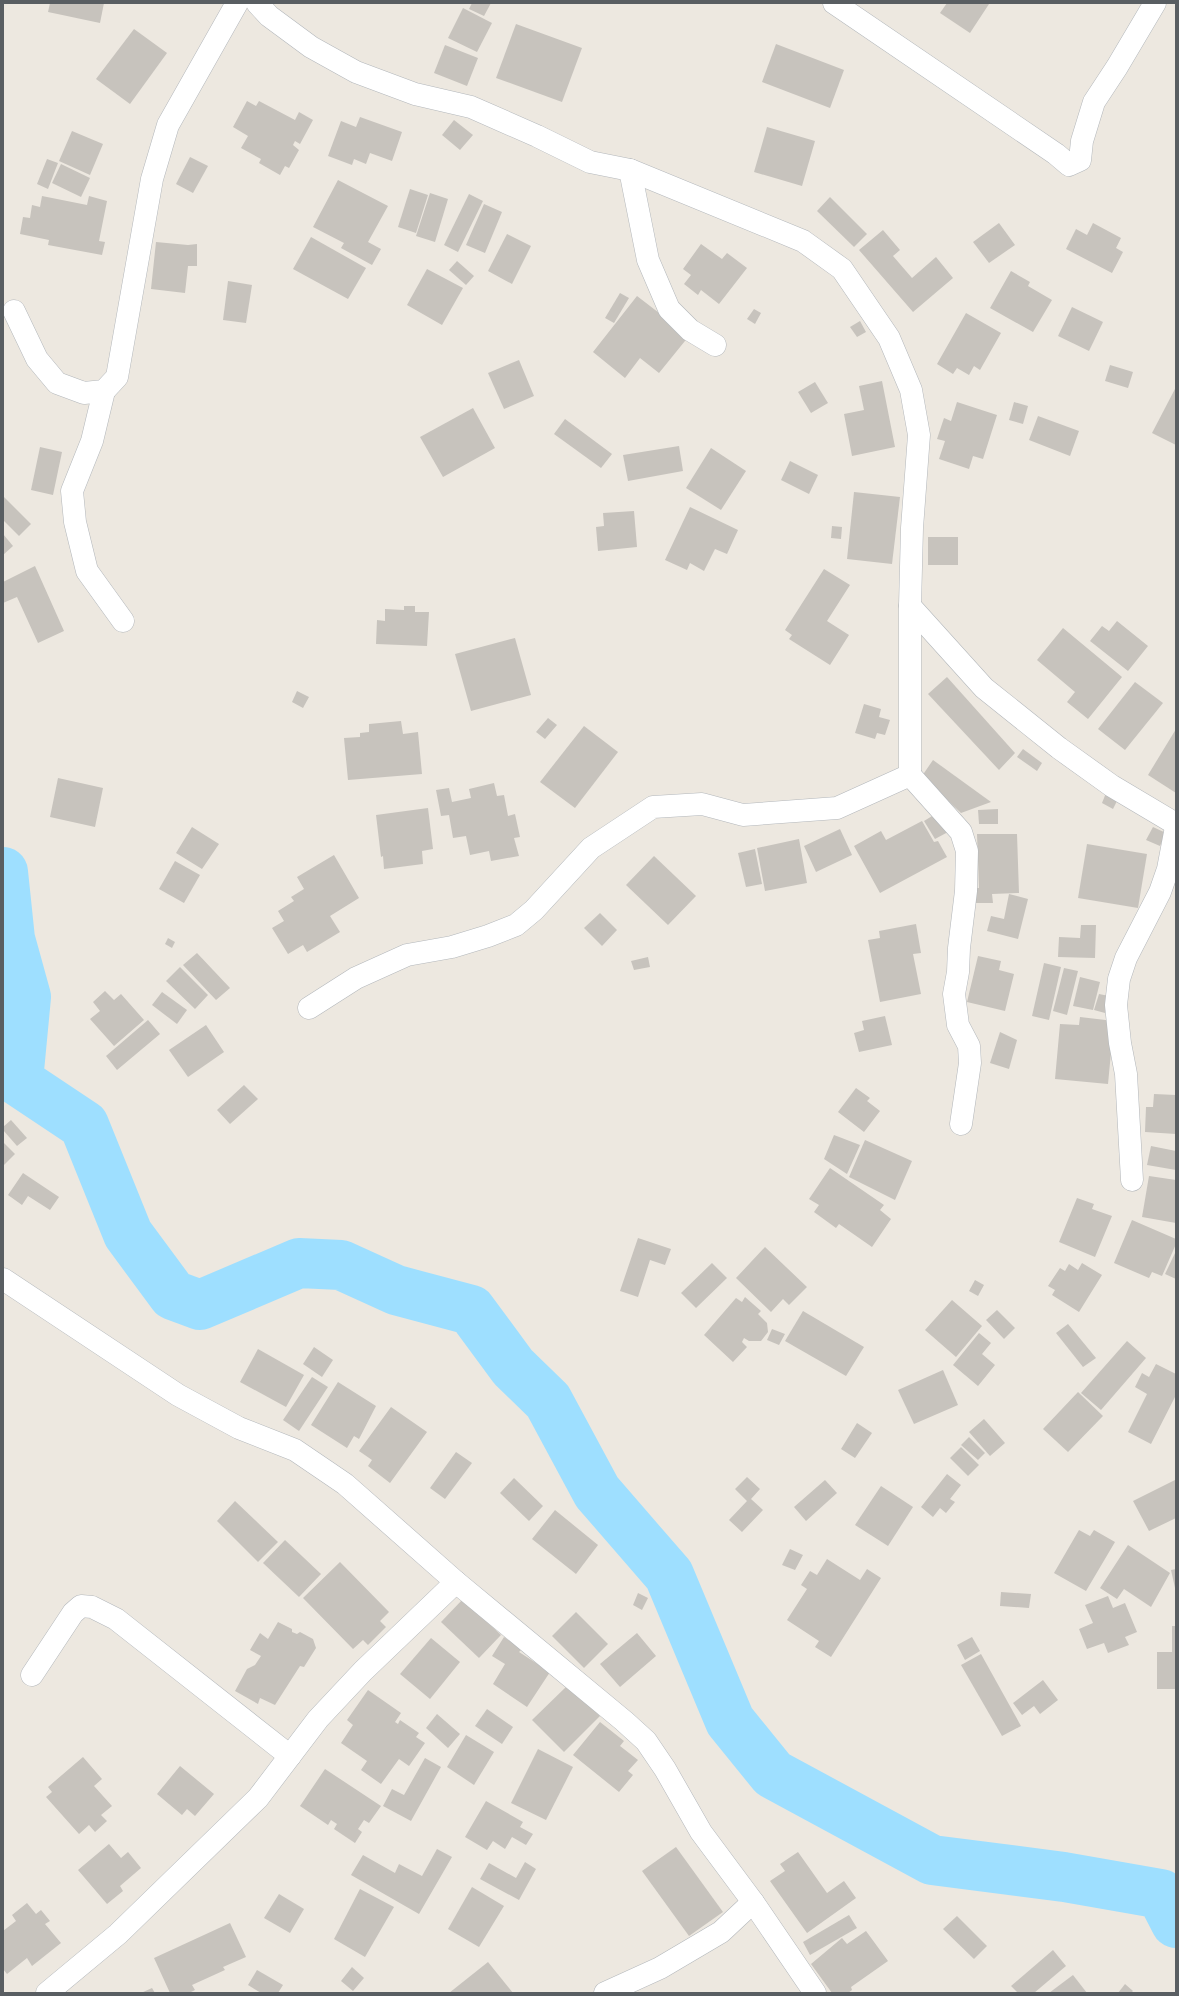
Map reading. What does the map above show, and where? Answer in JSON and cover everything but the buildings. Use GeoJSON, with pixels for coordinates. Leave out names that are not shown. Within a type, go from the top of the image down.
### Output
{"type":"FeatureCollection","features":[{"type":"Feature","properties":{"kind":"street"},"geometry":{"type":"LineString","coordinates":[[123,621],[87,571],[75,522],[72,491],[92,441],[104,391],[117,377],[152,179],[168,125],[236,3]]}},
{"type":"Feature","properties":{"kind":"street"},"geometry":{"type":"LineString","coordinates":[[257,3],[269,16],[311,47],[356,72],[415,94],[471,108],[537,136],[590,162],[630,170],[803,241],[842,269],[889,338],[911,390],[919,435],[912,528],[910,606],[910,775],[961,832],[967,851],[966,891],[959,948],[958,972],[954,994],[958,1025],[969,1046],[970,1063],[961,1124]]}},
{"type":"Feature","properties":{"kind":"street"},"geometry":{"type":"LineString","coordinates":[[834,3],[1056,154],[1069,165],[1080,160],[1082,141],[1094,102],[1117,67],[1155,3]]}},
{"type":"Feature","properties":{"kind":"street"},"geometry":{"type":"LineString","coordinates":[[630,170],[648,260],[669,309],[690,330],[715,345]]}},
{"type":"Feature","properties":{"kind":"street"},"geometry":{"type":"LineString","coordinates":[[14,311],[37,359],[57,383],[84,393],[104,391]]}},
{"type":"Feature","properties":{"kind":"street"},"geometry":{"type":"LineString","coordinates":[[910,606],[984,688],[1071,757],[1112,786],[1176,824]]}},
{"type":"Feature","properties":{"kind":"street"},"geometry":{"type":"LineString","coordinates":[[309,1008],[356,978],[407,955],[452,947],[488,936],[516,925],[534,910],[591,848],[653,807],[702,804],[743,815],[837,808],[910,775]]}},
{"type":"Feature","properties":{"kind":"street"},"geometry":{"type":"LineString","coordinates":[[1132,1180],[1126,1074],[1120,1042],[1116,1005],[1119,979],[1126,958],[1160,892],[1168,869],[1176,827]]}},
{"type":"Feature","properties":{"kind":"street"},"geometry":{"type":"LineString","coordinates":[[3,1279],[178,1395],[239,1428],[295,1450],[345,1484],[456,1582],[646,1741],[665,1769],[701,1832],[753,1902],[815,1993]]}},
{"type":"Feature","properties":{"kind":"street"},"geometry":{"type":"LineString","coordinates":[[47,1993],[118,1934],[258,1798],[318,1719],[363,1671],[456,1582]]}},
{"type":"Feature","properties":{"kind":"street"},"geometry":{"type":"LineString","coordinates":[[32,1675],[73,1613],[81,1606],[92,1607],[116,1619],[290,1756]]}},
{"type":"Feature","properties":{"kind":"street"},"geometry":{"type":"LineString","coordinates":[[605,1993],[660,1968],[721,1932],[753,1902]]}},
{"type":"Feature","properties":{"kind":"waterway"},"geometry":{"type":"LineString","coordinates":[[3,872],[10,939],[26,997],[18,1081],[84,1125],[128,1234],[173,1295],[200,1305],[299,1263],[341,1265],[396,1290],[471,1310],[513,1367],[548,1401],[597,1492],[669,1575],[730,1721],[773,1774],[932,1860],[1064,1877],[1161,1894],[1176,1923]]}}]}
